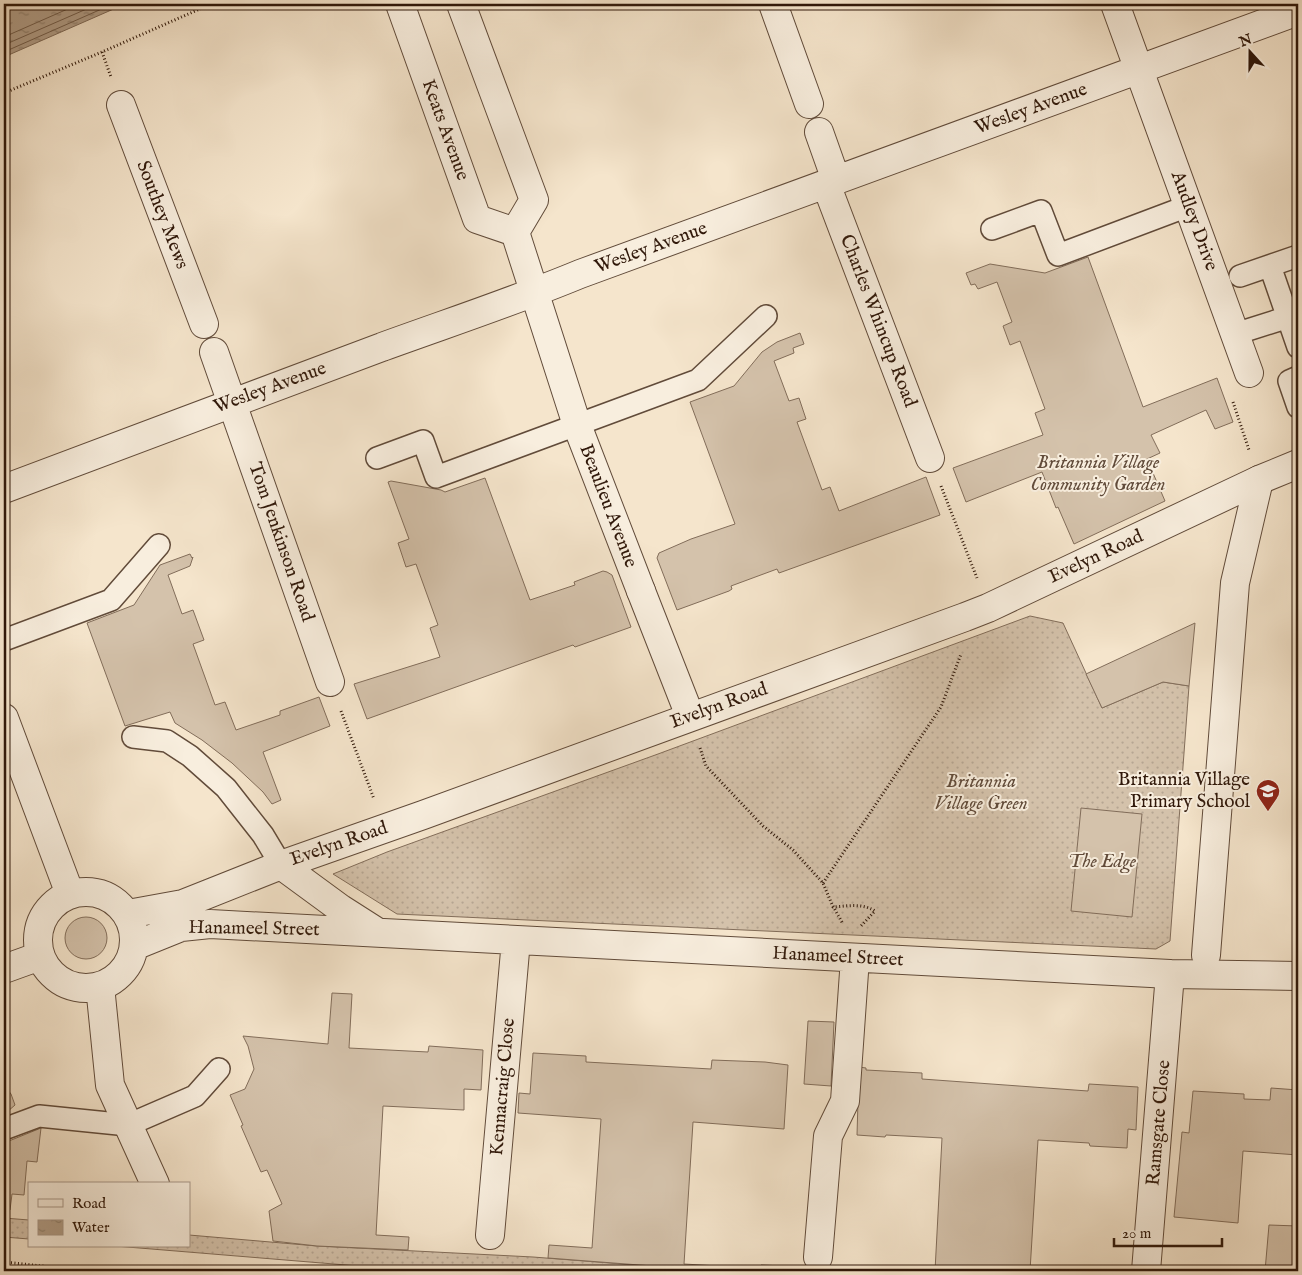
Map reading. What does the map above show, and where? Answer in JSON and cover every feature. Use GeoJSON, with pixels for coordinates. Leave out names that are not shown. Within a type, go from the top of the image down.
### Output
{"type":"FeatureCollection","features":[{"type":"Feature","properties":{"kind":"street","name":"Keats Avenue"},"geometry":{"type":"LineString","coordinates":[[400,4],[478,219],[515,232]]}},
{"type":"Feature","properties":{"kind":"street"},"geometry":{"type":"LineString","coordinates":[[461,4],[534,200],[515,232],[534,294]]}},
{"type":"Feature","properties":{"kind":"street"},"geometry":{"type":"LineString","coordinates":[[773,4],[809,104]]}},
{"type":"Feature","properties":{"kind":"street","name":"Audley Drive"},"geometry":{"type":"LineString","coordinates":[[1115,4],[1249,373]]}},
{"type":"Feature","properties":{"kind":"street","name":"Wesley Avenue"},"geometry":{"type":"LineString","coordinates":[[4,489],[486,308],[534,294],[580,274],[1298,11]]}},
{"type":"Feature","properties":{"kind":"street","name":"Southey Mews"},"geometry":{"type":"LineString","coordinates":[[121,105],[204,324]]}},
{"type":"Feature","properties":{"kind":"street","name":"Charles Whincup Road"},"geometry":{"type":"LineString","coordinates":[[819,132],[831,182],[930,458]]}},
{"type":"Feature","properties":{"kind":"street","name":"Beaulieu Avenue"},"geometry":{"type":"LineString","coordinates":[[534,294],[577,425],[690,716]]}},
{"type":"Feature","properties":{"kind":"street"},"geometry":{"type":"LineString","coordinates":[[214,352],[232,402]]}},
{"type":"Feature","properties":{"kind":"street","name":"Tom Jenkinson Road"},"geometry":{"type":"LineString","coordinates":[[232,402],[330,682]]}},
{"type":"Feature","properties":{"kind":"street","name":"Evelyn Road"},"geometry":{"type":"LineString","coordinates":[[128,914],[182,904],[281,865],[423,815],[988,608],[1259,480],[1298,464]]}},
{"type":"Feature","properties":{"kind":"street"},"geometry":{"type":"LineString","coordinates":[[1206,955],[1235,583],[1259,480]]}},
{"type":"Feature","properties":{"kind":"street"},"geometry":{"type":"LineString","coordinates":[[4,718],[70,894]]}},
{"type":"Feature","properties":{"kind":"street","name":"Hanameel Street"},"geometry":{"type":"LineString","coordinates":[[281,865],[378,932]]}},
{"type":"Feature","properties":{"kind":"street"},"geometry":{"type":"LineString","coordinates":[[86,891],[103,894],[117,902],[128,914],[134,929],[134,946],[131,959],[123,971],[113,980],[100,986],[86,989],[71,986],[58,980],[47,970],[40,956],[37,942],[39,926],[46,912],[56,901],[70,894],[86,891]]}},
{"type":"Feature","properties":{"kind":"street","name":"Hanameel Street"},"geometry":{"type":"LineString","coordinates":[[134,946],[181,927],[210,924],[1170,974],[1298,976]]}},
{"type":"Feature","properties":{"kind":"street","name":"Kennacraig Close"},"geometry":{"type":"LineString","coordinates":[[490,1235],[516,940]]}},
{"type":"Feature","properties":{"kind":"street"},"geometry":{"type":"LineString","coordinates":[[4,969],[40,956]]}},
{"type":"Feature","properties":{"kind":"street"},"geometry":{"type":"LineString","coordinates":[[818,1258],[828,1136],[845,1100],[854,958]]}},
{"type":"Feature","properties":{"kind":"street","name":"Ramsgate Close"},"geometry":{"type":"LineString","coordinates":[[1146,1271],[1170,974]]}},
{"type":"Feature","properties":{"kind":"street"},"geometry":{"type":"LineString","coordinates":[[100,986],[110,1085],[154,1182]]}},
{"type":"Feature","properties":{"kind":"lane"},"geometry":{"type":"LineString","coordinates":[[992,229],[1042,211],[1058,256],[1188,206]]}},
{"type":"Feature","properties":{"kind":"lane"},"geometry":{"type":"LineString","coordinates":[[1240,276],[1298,256]]}},
{"type":"Feature","properties":{"kind":"lane"},"geometry":{"type":"LineString","coordinates":[[1270,266],[1293,316],[1298,347]]}},
{"type":"Feature","properties":{"kind":"lane"},"geometry":{"type":"LineString","coordinates":[[378,458],[423,441],[436,477],[698,380],[766,316]]}},
{"type":"Feature","properties":{"kind":"lane"},"geometry":{"type":"LineString","coordinates":[[1235,334],[1293,316]]}},
{"type":"Feature","properties":{"kind":"lane"},"geometry":{"type":"LineString","coordinates":[[1298,377],[1289,381],[1298,407]]}},
{"type":"Feature","properties":{"kind":"lane"},"geometry":{"type":"LineString","coordinates":[[4,640],[111,600],[159,545]]}},
{"type":"Feature","properties":{"kind":"lane"},"geometry":{"type":"LineString","coordinates":[[134,737],[167,740],[190,756],[226,788],[263,835],[281,865]]}},
{"type":"Feature","properties":{"kind":"lane"},"geometry":{"type":"LineString","coordinates":[[4,1129],[39,1116],[128,1125],[195,1096],[219,1069]]}},
{"type":"Feature","properties":{"kind":"path"},"geometry":{"type":"LineString","coordinates":[[4,93],[211,4]]}},
{"type":"Feature","properties":{"kind":"path"},"geometry":{"type":"LineString","coordinates":[[1249,373],[1226,381],[1259,480]]}},
{"type":"Feature","properties":{"kind":"path"},"geometry":{"type":"LineString","coordinates":[[930,458],[988,608]]}},
{"type":"Feature","properties":{"kind":"path"},"geometry":{"type":"LineString","coordinates":[[822,883],[941,707],[964,647]]}},
{"type":"Feature","properties":{"kind":"path"},"geometry":{"type":"LineString","coordinates":[[330,682],[376,804]]}},
{"type":"Feature","properties":{"kind":"path"},"geometry":{"type":"LineString","coordinates":[[690,716],[706,766],[763,826],[793,850],[822,883],[840,919]]}},
{"type":"Feature","properties":{"kind":"path"},"geometry":{"type":"LineString","coordinates":[[833,906],[869,907],[875,911],[864,922],[853,939],[854,958]]}},
{"type":"Feature","properties":{"kind":"path"},"geometry":{"type":"LineString","coordinates":[[4,1262],[90,1271]]}},
{"type":"Feature","properties":{"kind":"green space","name":"Britannia Village Community Garden"},"geometry":{"type":"Polygon","coordinates":[[[1088,257],[1143,407],[1217,378],[1233,422],[1215,429],[1206,410],[1151,435],[1160,453],[1147,459],[1165,501],[1074,544],[1058,507],[1056,508],[1042,472],[966,502],[953,468],[1043,435],[1035,413],[1045,409],[1020,341],[1010,345],[1003,326],[1012,322],[997,282],[978,289],[975,284],[971,285],[966,273],[990,264],[1045,273],[1088,257]]]}},
{"type":"Feature","properties":{"kind":"green space"},"geometry":{"type":"Polygon","coordinates":[[[800,333],[804,344],[793,348],[794,353],[774,361],[789,401],[799,398],[806,419],[797,422],[822,490],[830,487],[839,511],[926,477],[940,515],[779,573],[777,569],[731,586],[732,589],[729,591],[677,610],[657,558],[659,553],[691,539],[735,524],[690,402],[734,386],[762,352],[777,342],[800,333]]]}},
{"type":"Feature","properties":{"kind":"green space"},"geometry":{"type":"Polygon","coordinates":[[[485,478],[530,600],[575,585],[574,582],[603,571],[607,572],[612,575],[631,627],[575,647],[573,645],[367,719],[354,684],[440,657],[430,628],[438,625],[416,564],[406,567],[398,543],[409,539],[388,482],[391,481],[445,492],[485,478]]]}},
{"type":"Feature","properties":{"kind":"green space"},"geometry":{"type":"Polygon","coordinates":[[[190,554],[193,557],[190,566],[168,575],[182,614],[193,610],[204,640],[193,644],[215,705],[225,702],[236,730],[280,715],[280,711],[319,697],[330,726],[263,752],[281,800],[272,804],[263,792],[232,763],[202,740],[175,723],[170,712],[125,726],[87,623],[134,605],[160,565],[190,554]]]}},
{"type":"Feature","properties":{"kind":"green space","name":"Britannia Village Green"},"geometry":{"type":"Polygon","coordinates":[[[1030,616],[1063,623],[1102,708],[1163,682],[1189,686],[1170,941],[1156,949],[397,914],[333,874],[387,852],[1030,616]]]}},
{"type":"Feature","properties":{"kind":"green space"},"geometry":{"type":"Polygon","coordinates":[[[1195,623],[1189,686],[1163,682],[1102,708],[1086,674],[1195,623]]]}},
{"type":"Feature","properties":{"kind":"green space","name":"The Edge"},"geometry":{"type":"Polygon","coordinates":[[[1081,808],[1142,814],[1132,917],[1071,911],[1081,808]]]}},
{"type":"Feature","properties":{"kind":"green space"},"geometry":{"type":"Polygon","coordinates":[[[82,917],[90,917],[101,923],[107,938],[101,953],[90,959],[82,959],[71,953],[65,942],[65,934],[71,923],[82,917]]]}},
{"type":"Feature","properties":{"kind":"green space"},"geometry":{"type":"Polygon","coordinates":[[[332,993],[352,994],[349,1048],[428,1052],[429,1046],[483,1050],[481,1090],[464,1089],[464,1110],[383,1106],[376,1235],[409,1237],[408,1250],[317,1246],[273,1241],[269,1211],[282,1204],[267,1170],[261,1172],[230,1095],[245,1089],[254,1069],[248,1046],[243,1036],[328,1044],[332,993]]]}},
{"type":"Feature","properties":{"kind":"green space"},"geometry":{"type":"Polygon","coordinates":[[[808,1021],[834,1022],[831,1086],[804,1084],[808,1021]]]}},
{"type":"Feature","properties":{"kind":"green space"},"geometry":{"type":"Polygon","coordinates":[[[533,1053],[586,1056],[586,1062],[711,1069],[712,1060],[788,1065],[784,1129],[693,1122],[684,1264],[718,1266],[718,1271],[548,1258],[549,1245],[592,1248],[601,1119],[518,1113],[519,1093],[530,1094],[533,1053]]]}},
{"type":"Feature","properties":{"kind":"green space"},"geometry":{"type":"Polygon","coordinates":[[[859,1067],[866,1068],[866,1070],[922,1073],[922,1079],[1088,1091],[1089,1084],[1138,1087],[1136,1130],[1128,1129],[1127,1148],[1090,1146],[1089,1143],[1038,1140],[1030,1271],[935,1271],[942,1138],[857,1135],[859,1067]]]}},
{"type":"Feature","properties":{"kind":"green space"},"geometry":{"type":"Polygon","coordinates":[[[4,1085],[11,1094],[15,1105],[4,1114],[4,1085]]]}},
{"type":"Feature","properties":{"kind":"green space"},"geometry":{"type":"Polygon","coordinates":[[[1271,1088],[1298,1090],[1298,1155],[1243,1151],[1238,1223],[1174,1217],[1182,1132],[1189,1133],[1193,1091],[1244,1094],[1244,1099],[1270,1100],[1271,1088]]]}},
{"type":"Feature","properties":{"kind":"green space"},"geometry":{"type":"Polygon","coordinates":[[[41,1128],[37,1162],[27,1161],[24,1195],[12,1194],[10,1210],[4,1210],[4,1143],[41,1128]]]}},
{"type":"Feature","properties":{"kind":"green space"},"geometry":{"type":"Polygon","coordinates":[[[4,1218],[28,1220],[28,1239],[4,1237],[4,1218]]]}},
{"type":"Feature","properties":{"kind":"green space"},"geometry":{"type":"Polygon","coordinates":[[[1269,1225],[1298,1226],[1298,1271],[1265,1271],[1269,1225]]]}},
{"type":"Feature","properties":{"kind":"green space"},"geometry":{"type":"Polygon","coordinates":[[[190,1235],[317,1246],[533,1257],[712,1271],[419,1271],[139,1248],[190,1248],[190,1235]]]}},
{"type":"Feature","properties":{"kind":"green space"},"geometry":{"type":"Polygon","coordinates":[[[761,1265],[784,1266],[789,1271],[757,1271],[761,1265]]]}},
{"type":"Feature","properties":{"kind":"water"},"geometry":{"type":"Polygon","coordinates":[[[4,4],[125,4],[4,57],[4,4]]]}},
{"type":"Feature","properties":{"kind":"place","name":"Britannia Village Primary School"},"geometry":{"type":"Point","coordinates":[1268,812]}}]}
